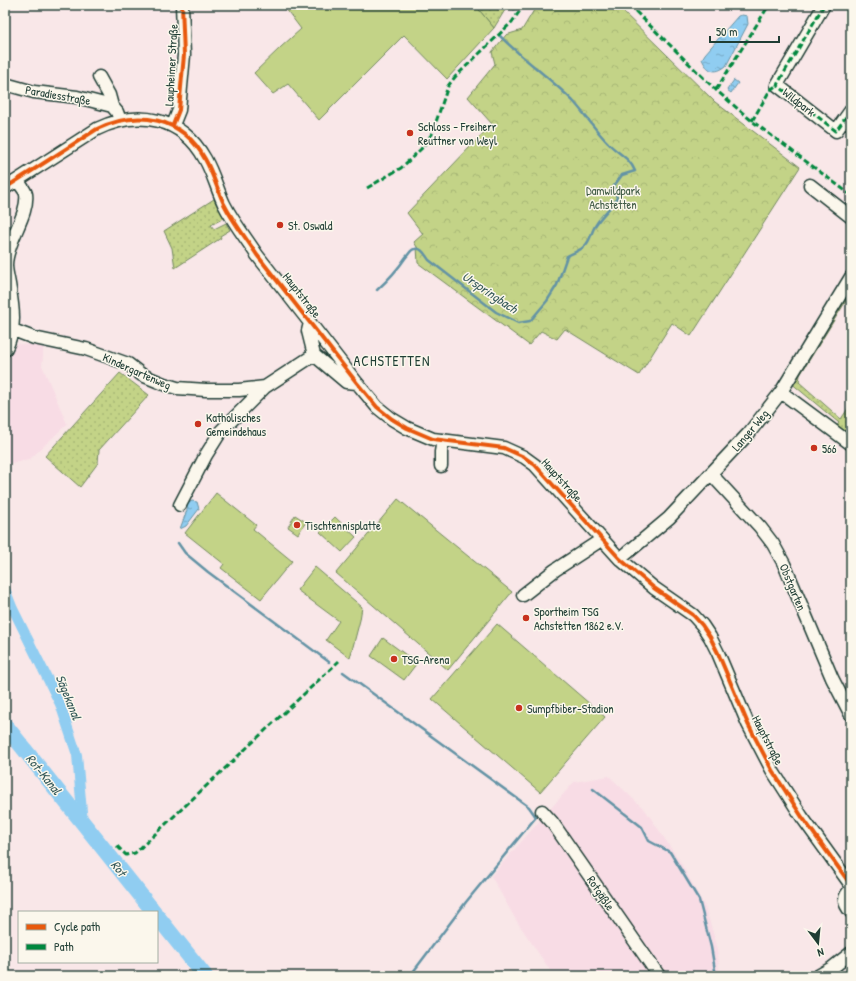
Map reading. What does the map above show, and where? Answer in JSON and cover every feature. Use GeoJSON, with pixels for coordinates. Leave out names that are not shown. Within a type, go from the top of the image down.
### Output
{"type":"FeatureCollection","features":[{"type":"Feature","properties":{"kind":"street","name":"Laupheimer Straße"},"geometry":{"type":"LineString","coordinates":[[173,125],[179,110],[184,55],[182,5]]}},
{"type":"Feature","properties":{"kind":"street","name":"Wildpark"},"geometry":{"type":"LineString","coordinates":[[824,5],[777,85],[836,131],[851,110]]}},
{"type":"Feature","properties":{"kind":"street","name":"Paradiesstraße"},"geometry":{"type":"LineString","coordinates":[[99,77],[120,120]]}},
{"type":"Feature","properties":{"kind":"street","name":"Paradiesstraße"},"geometry":{"type":"LineString","coordinates":[[5,84],[34,92],[73,96],[112,106]]}},
{"type":"Feature","properties":{"kind":"street"},"geometry":{"type":"LineString","coordinates":[[5,188],[108,123],[134,118],[146,118],[173,125]]}},
{"type":"Feature","properties":{"kind":"street","name":"Hauptstraße"},"geometry":{"type":"LineString","coordinates":[[173,125],[198,149],[205,159],[225,204],[240,231],[257,255],[377,407],[392,419],[417,433],[433,439],[504,448],[524,457],[535,465],[601,540],[620,559],[654,588],[694,615],[710,637],[718,652],[748,724],[772,770],[802,817],[851,885]]}},
{"type":"Feature","properties":{"kind":"street"},"geometry":{"type":"LineString","coordinates":[[5,350],[13,330],[14,310],[6,265],[13,236],[23,214],[26,201],[26,193],[18,181]]}},
{"type":"Feature","properties":{"kind":"street"},"geometry":{"type":"LineString","coordinates":[[810,185],[851,217]]}},
{"type":"Feature","properties":{"kind":"street","name":"Langer Weg"},"geometry":{"type":"LineString","coordinates":[[620,559],[669,518],[749,433],[781,392],[851,277]]}},
{"type":"Feature","properties":{"kind":"street"},"geometry":{"type":"LineString","coordinates":[[310,323],[308,331],[314,355],[346,382],[357,383]]}},
{"type":"Feature","properties":{"kind":"street","name":"Kindergartenweg"},"geometry":{"type":"LineString","coordinates":[[13,330],[34,338],[86,349],[128,364],[142,375],[177,388],[232,390],[265,387]]}},
{"type":"Feature","properties":{"kind":"street","name":"Kindergartenweg"},"geometry":{"type":"LineString","coordinates":[[180,505],[206,455],[221,431],[265,387],[314,355]]}},
{"type":"Feature","properties":{"kind":"street"},"geometry":{"type":"LineString","coordinates":[[781,392],[851,444]]}},
{"type":"Feature","properties":{"kind":"street"},"geometry":{"type":"LineString","coordinates":[[441,466],[443,440]]}},
{"type":"Feature","properties":{"kind":"street","name":"Obstgarten"},"geometry":{"type":"LineString","coordinates":[[711,474],[760,527],[773,544],[784,564],[832,678],[851,715]]}},
{"type":"Feature","properties":{"kind":"street"},"geometry":{"type":"LineString","coordinates":[[523,595],[555,570],[601,540]]}},
{"type":"Feature","properties":{"kind":"street","name":"Rotgäßle"},"geometry":{"type":"LineString","coordinates":[[542,811],[552,822],[659,976]]}},
{"type":"Feature","properties":{"kind":"street"},"geometry":{"type":"LineString","coordinates":[[851,890],[845,897],[844,901],[851,912]]}},
{"type":"Feature","properties":{"kind":"street"},"geometry":{"type":"LineString","coordinates":[[818,976],[851,953]]}},
{"type":"Feature","properties":{"kind":"shaded area"},"geometry":{"type":"Polygon","coordinates":[[[11,344],[43,345],[42,365],[67,424],[29,460],[5,464],[5,356],[11,344]]]}},
{"type":"Feature","properties":{"kind":"shaded area"},"geometry":{"type":"Polygon","coordinates":[[[609,776],[646,811],[681,863],[705,907],[718,949],[719,976],[554,976],[516,920],[491,876],[574,782],[609,776]]]}},
{"type":"Feature","properties":{"kind":"green space"},"geometry":{"type":"Polygon","coordinates":[[[283,5],[475,5],[494,28],[447,79],[404,35],[319,120],[288,84],[273,94],[254,73],[301,29],[283,5]]]}},
{"type":"Feature","properties":{"kind":"green space"},"geometry":{"type":"Polygon","coordinates":[[[475,5],[508,5],[494,28],[475,5]]]}},
{"type":"Feature","properties":{"kind":"green space","name":"Damwildpark Achstetten"},"geometry":{"type":"Polygon","coordinates":[[[537,5],[616,5],[715,102],[800,167],[691,336],[672,323],[639,375],[565,329],[557,339],[541,331],[529,345],[418,263],[417,247],[414,242],[423,234],[407,213],[492,124],[468,97],[495,64],[492,52],[506,35],[522,30],[537,5]]]}},
{"type":"Feature","properties":{"kind":"green space"},"geometry":{"type":"Polygon","coordinates":[[[214,199],[224,218],[211,225],[214,229],[226,223],[230,230],[220,236],[221,238],[175,268],[172,248],[164,231],[214,199]]]}},
{"type":"Feature","properties":{"kind":"green space"},"geometry":{"type":"Polygon","coordinates":[[[851,285],[851,293],[800,375],[799,382],[841,419],[851,404],[851,441],[835,428],[839,423],[790,382],[851,285]]]}},
{"type":"Feature","properties":{"kind":"green space"},"geometry":{"type":"Polygon","coordinates":[[[120,373],[149,395],[99,450],[98,463],[80,487],[45,456],[120,373]]]}},
{"type":"Feature","properties":{"kind":"green space"},"geometry":{"type":"Polygon","coordinates":[[[216,493],[256,525],[253,529],[292,561],[261,599],[221,568],[224,564],[185,533],[216,493]]]}},
{"type":"Feature","properties":{"kind":"green space"},"geometry":{"type":"Polygon","coordinates":[[[398,499],[512,592],[448,670],[336,573],[398,499]]]}},
{"type":"Feature","properties":{"kind":"green space","name":"Tischtennisplatte"},"geometry":{"type":"Polygon","coordinates":[[[295,515],[306,522],[298,534],[288,527],[295,515]]]}},
{"type":"Feature","properties":{"kind":"green space"},"geometry":{"type":"Polygon","coordinates":[[[335,517],[356,537],[342,552],[320,532],[335,517]]]}},
{"type":"Feature","properties":{"kind":"green space"},"geometry":{"type":"Polygon","coordinates":[[[315,567],[362,607],[350,658],[326,640],[339,621],[297,590],[315,567]]]}},
{"type":"Feature","properties":{"kind":"green space","name":"Sumpfbiber-Stadion"},"geometry":{"type":"Polygon","coordinates":[[[497,624],[605,717],[540,792],[432,699],[497,624]]]}},
{"type":"Feature","properties":{"kind":"green space","name":"TSG-Arena"},"geometry":{"type":"Polygon","coordinates":[[[383,638],[417,663],[404,680],[371,656],[383,638]]]}},
{"type":"Feature","properties":{"kind":"water"},"geometry":{"type":"Polygon","coordinates":[[[738,16],[747,16],[748,24],[726,66],[715,71],[709,69],[702,59],[705,54],[738,16]]]}},
{"type":"Feature","properties":{"kind":"water"},"geometry":{"type":"Polygon","coordinates":[[[734,80],[738,83],[731,93],[727,90],[734,80]]]}},
{"type":"Feature","properties":{"kind":"water"},"geometry":{"type":"Polygon","coordinates":[[[192,501],[197,502],[199,509],[186,526],[180,529],[187,510],[187,504],[192,501]]]}},
{"type":"Feature","properties":{"kind":"waterway"},"geometry":{"type":"LineString","coordinates":[[514,9],[515,5]]}},
{"type":"Feature","properties":{"kind":"waterway","name":"Urspringbach"},"geometry":{"type":"LineString","coordinates":[[377,290],[393,274],[411,251],[414,249],[420,249],[429,260],[496,312],[518,323],[530,321],[547,301],[557,285],[567,256],[585,246],[596,225],[617,198],[614,186],[622,175],[635,171],[627,159],[603,138],[573,101],[500,36]]}},
{"type":"Feature","properties":{"kind":"waterway"},"geometry":{"type":"LineString","coordinates":[[178,543],[185,553],[208,572],[329,662]]}},
{"type":"Feature","properties":{"kind":"waterway","name":"Sägekanal"},"geometry":{"type":"LineString","coordinates":[[5,589],[13,609],[60,704],[77,755],[83,823]]}},
{"type":"Feature","properties":{"kind":"waterway"},"geometry":{"type":"LineString","coordinates":[[343,672],[529,807],[536,817],[466,902],[410,976]]}},
{"type":"Feature","properties":{"kind":"waterway","name":"Sägekanal"},"geometry":{"type":"LineString","coordinates":[[5,725],[153,911]]}},
{"type":"Feature","properties":{"kind":"waterway"},"geometry":{"type":"LineString","coordinates":[[593,789],[642,827],[649,841],[670,852],[699,900],[711,947],[716,976]]}},
{"type":"Feature","properties":{"kind":"waterway","name":"Rot"},"geometry":{"type":"LineString","coordinates":[[158,917],[205,976]]}},
{"type":"Feature","properties":{"kind":"marked path"},"geometry":{"type":"LineString","coordinates":[[367,188],[401,168],[421,149],[432,134],[448,86],[455,77],[512,22],[524,5]]}},
{"type":"Feature","properties":{"kind":"marked path"},"geometry":{"type":"LineString","coordinates":[[629,5],[716,90],[752,121],[851,195]]}},
{"type":"Feature","properties":{"kind":"marked path"},"geometry":{"type":"LineString","coordinates":[[716,90],[769,5]]}},
{"type":"Feature","properties":{"kind":"marked path"},"geometry":{"type":"LineString","coordinates":[[824,5],[777,85],[836,131],[851,110]]}},
{"type":"Feature","properties":{"kind":"marked path"},"geometry":{"type":"LineString","coordinates":[[752,121],[770,90],[777,85]]}},
{"type":"Feature","properties":{"kind":"marked path"},"geometry":{"type":"LineString","coordinates":[[117,846],[126,855],[135,853],[339,661]]}},
{"type":"Feature","properties":{"kind":"cycle path"},"geometry":{"type":"LineString","coordinates":[[173,125],[179,110],[184,55],[182,5]]}},
{"type":"Feature","properties":{"kind":"cycle path"},"geometry":{"type":"LineString","coordinates":[[5,188],[97,129],[112,123],[128,119],[158,121],[172,126],[184,134],[195,145],[205,159],[235,224],[257,255],[377,407],[392,419],[407,428],[433,439],[504,448],[524,457],[535,465],[620,559],[654,588],[693,615],[702,625],[718,653],[748,724],[772,770],[802,817],[851,885]]}},
{"type":"Feature","properties":{"kind":"place","name":"Schloss - Freiherr Reuttner von Weyl"},"geometry":{"type":"Point","coordinates":[410,133]}},
{"type":"Feature","properties":{"kind":"place","name":"St. Oswald"},"geometry":{"type":"Point","coordinates":[280,225]}},
{"type":"Feature","properties":{"kind":"place","name":"Katholisches Gemeindehaus"},"geometry":{"type":"Point","coordinates":[198,424]}},
{"type":"Feature","properties":{"kind":"place","name":"566"},"geometry":{"type":"Point","coordinates":[814,448]}},
{"type":"Feature","properties":{"kind":"place","name":"Tischtennisplatte"},"geometry":{"type":"Point","coordinates":[297,525]}},
{"type":"Feature","properties":{"kind":"place","name":"Sportheim TSG Achstetten 1862 e.V."},"geometry":{"type":"Point","coordinates":[526,618]}},
{"type":"Feature","properties":{"kind":"place","name":"TSG-Arena"},"geometry":{"type":"Point","coordinates":[394,659]}},
{"type":"Feature","properties":{"kind":"place","name":"Sumpfbiber-Stadion"},"geometry":{"type":"Point","coordinates":[519,708]}},
{"type":"Feature","properties":{"kind":"district","name":"ACHSTETTEN"},"geometry":{"type":"Point","coordinates":[392,360]}},
{"type":"Feature","properties":{"kind":"water label","name":"Rot-Kanal"},"geometry":{"type":"Point","coordinates":[44,774]}}]}
